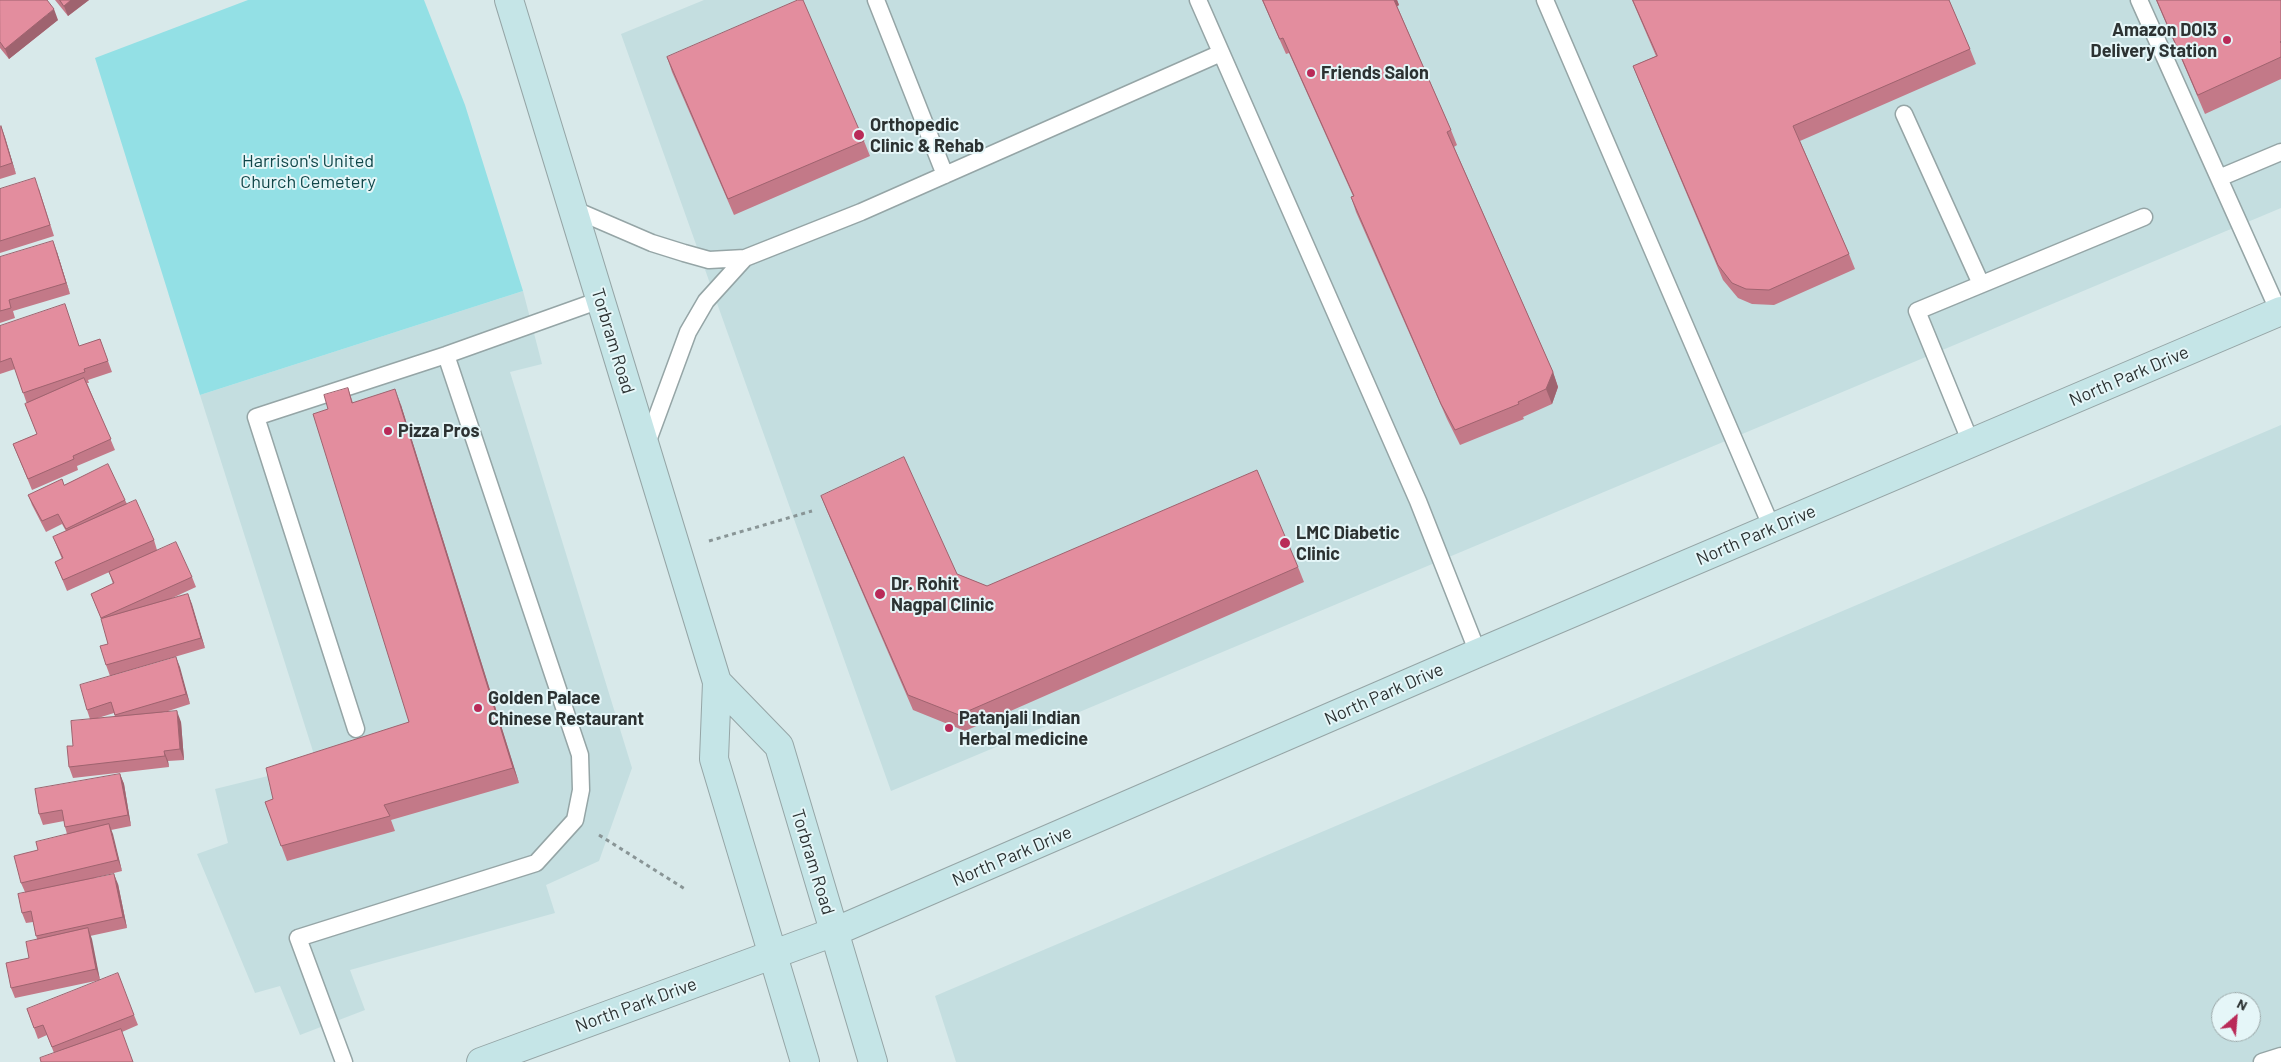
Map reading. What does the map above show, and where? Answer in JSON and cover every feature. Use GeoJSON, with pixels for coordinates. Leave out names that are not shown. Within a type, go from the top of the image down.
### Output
{"type":"FeatureCollection","features":[{"type":"Feature","properties":{"kind":"main road","name":"Torbram Road"},"geometry":{"type":"LineString","coordinates":[[508,0],[718,682],[714,759],[805,1062]]}},
{"type":"Feature","properties":{"kind":"main road","name":"North Park Drive"},"geometry":{"type":"LineString","coordinates":[[480,1062],[834,932],[1478,653],[2280,312]]}},
{"type":"Feature","properties":{"kind":"main road","name":"Torbram Road"},"geometry":{"type":"LineString","coordinates":[[718,682],[779,746],[873,1062]]}},
{"type":"Feature","properties":{"kind":"lane"},"geometry":{"type":"LineString","coordinates":[[876,0],[945,175]]}},
{"type":"Feature","properties":{"kind":"lane"},"geometry":{"type":"LineString","coordinates":[[1198,0],[1418,500],[1478,653]]}},
{"type":"Feature","properties":{"kind":"lane"},"geometry":{"type":"LineString","coordinates":[[1545,0],[1772,528]]}},
{"type":"Feature","properties":{"kind":"lane"},"geometry":{"type":"LineString","coordinates":[[2139,0],[2280,312]]}},
{"type":"Feature","properties":{"kind":"lane"},"geometry":{"type":"LineString","coordinates":[[573,209],[652,243],[684,254],[709,260],[745,258],[861,212],[1221,53]]}},
{"type":"Feature","properties":{"kind":"lane"},"geometry":{"type":"LineString","coordinates":[[1904,114],[1981,284]]}},
{"type":"Feature","properties":{"kind":"lane"},"geometry":{"type":"LineString","coordinates":[[2219,178],[2281,152]]}},
{"type":"Feature","properties":{"kind":"lane"},"geometry":{"type":"LineString","coordinates":[[1971,443],[1917,311],[2144,216]]}},
{"type":"Feature","properties":{"kind":"lane"},"geometry":{"type":"LineString","coordinates":[[645,447],[688,332],[706,301],[728,274],[745,258]]}},
{"type":"Feature","properties":{"kind":"lane"},"geometry":{"type":"LineString","coordinates":[[356,729],[256,417],[446,355],[600,300]]}},
{"type":"Feature","properties":{"kind":"lane"},"geometry":{"type":"LineString","coordinates":[[344,1062],[298,938],[536,863],[575,820],[581,790],[580,755],[446,355]]}},
{"type":"Feature","properties":{"kind":"lane"},"geometry":{"type":"LineString","coordinates":[[2262,1062],[2281,1056]]}},
{"type":"Feature","properties":{"kind":"path"},"geometry":{"type":"LineString","coordinates":[[677,550],[812,511]]}},
{"type":"Feature","properties":{"kind":"path"},"geometry":{"type":"LineString","coordinates":[[575,820],[685,889]]}},
{"type":"Feature","properties":{"kind":"shaded area"},"geometry":{"type":"Polygon","coordinates":[[[704,0],[2281,0],[2281,208],[891,791],[621,34],[704,0]]]}},
{"type":"Feature","properties":{"kind":"shaded area"},"geometry":{"type":"Polygon","coordinates":[[[523,291],[542,364],[510,372],[632,768],[599,861],[546,885],[555,913],[350,970],[365,1010],[300,1035],[280,986],[255,993],[197,854],[228,843],[215,789],[317,764],[200,395],[523,291]]]}},
{"type":"Feature","properties":{"kind":"shaded area"},"geometry":{"type":"Polygon","coordinates":[[[2281,425],[2281,1062],[956,1062],[935,996],[2281,425]]]}},
{"type":"Feature","properties":{"kind":"green space","name":"Harrison's United Church Cemetery"},"geometry":{"type":"Polygon","coordinates":[[[248,0],[424,0],[465,105],[523,291],[200,395],[95,58],[248,0]]]}},
{"type":"Feature","properties":{"kind":"building"},"geometry":{"type":"Polygon","coordinates":[[[0,0],[47,0],[54,9],[5,49],[0,42],[0,0]]]}},
{"type":"Feature","properties":{"kind":"building"},"geometry":{"type":"Polygon","coordinates":[[[60,0],[71,0],[64,6],[60,0]]]}},
{"type":"Feature","properties":{"kind":"building"},"geometry":{"type":"Polygon","coordinates":[[[798,0],[803,0],[864,141],[728,199],[667,57],[798,0]]]}},
{"type":"Feature","properties":{"kind":"building"},"geometry":{"type":"Polygon","coordinates":[[[1263,0],[1394,0],[1451,130],[1447,132],[1553,372],[1546,389],[1518,402],[1519,404],[1455,430],[1441,404],[1351,197],[1354,196],[1283,38],[1280,39],[1263,0]]]}},
{"type":"Feature","properties":{"kind":"building"},"geometry":{"type":"Polygon","coordinates":[[[1633,0],[1949,0],[1970,49],[1793,126],[1849,254],[1769,290],[1746,289],[1732,283],[1718,265],[1633,66],[1657,56],[1633,0]]]}},
{"type":"Feature","properties":{"kind":"building","name":"Amazon DOI3 Delivery Station"},"geometry":{"type":"Polygon","coordinates":[[[2157,0],[2281,0],[2281,57],[2198,95],[2157,0]]]}},
{"type":"Feature","properties":{"kind":"building"},"geometry":{"type":"Polygon","coordinates":[[[0,127],[12,163],[0,167],[0,127]]]}},
{"type":"Feature","properties":{"kind":"building"},"geometry":{"type":"Polygon","coordinates":[[[35,178],[50,225],[0,241],[0,189],[35,178]]]}},
{"type":"Feature","properties":{"kind":"building"},"geometry":{"type":"Polygon","coordinates":[[[53,241],[66,283],[9,300],[11,308],[0,311],[0,257],[53,241]]]}},
{"type":"Feature","properties":{"kind":"building"},"geometry":{"type":"Polygon","coordinates":[[[65,304],[79,346],[100,339],[108,361],[84,369],[85,372],[23,393],[11,358],[0,362],[0,326],[65,304]]]}},
{"type":"Feature","properties":{"kind":"building"},"geometry":{"type":"Polygon","coordinates":[[[84,378],[111,439],[73,456],[74,459],[28,479],[13,444],[37,434],[25,404],[84,378]]]}},
{"type":"Feature","properties":{"kind":"building"},"geometry":{"type":"Polygon","coordinates":[[[348,388],[352,403],[395,389],[513,768],[384,805],[390,816],[281,846],[265,802],[273,799],[266,768],[409,722],[313,414],[328,409],[324,395],[348,388]]]}},
{"type":"Feature","properties":{"kind":"building"},"geometry":{"type":"Polygon","coordinates":[[[904,457],[957,574],[987,586],[1257,470],[1298,567],[959,715],[908,695],[821,496],[904,457]]]}},
{"type":"Feature","properties":{"kind":"building"},"geometry":{"type":"Polygon","coordinates":[[[108,464],[125,500],[66,529],[58,514],[42,521],[28,495],[62,479],[64,485],[108,464]]]}},
{"type":"Feature","properties":{"kind":"building"},"geometry":{"type":"Polygon","coordinates":[[[136,500],[154,540],[63,580],[55,562],[63,558],[53,537],[136,500]]]}},
{"type":"Feature","properties":{"kind":"building"},"geometry":{"type":"Polygon","coordinates":[[[176,542],[192,577],[101,618],[91,594],[114,583],[109,572],[176,542]]]}},
{"type":"Feature","properties":{"kind":"building"},"geometry":{"type":"Polygon","coordinates":[[[188,594],[201,638],[106,665],[100,646],[108,644],[101,619],[188,594]]]}},
{"type":"Feature","properties":{"kind":"building"},"geometry":{"type":"Polygon","coordinates":[[[176,657],[186,694],[115,715],[111,702],[87,710],[80,685],[176,657]]]}},
{"type":"Feature","properties":{"kind":"building"},"geometry":{"type":"Polygon","coordinates":[[[177,711],[180,749],[164,751],[165,756],[69,767],[67,746],[73,746],[71,721],[177,711]]]}},
{"type":"Feature","properties":{"kind":"building"},"geometry":{"type":"Polygon","coordinates":[[[120,774],[128,815],[65,827],[62,810],[39,814],[35,789],[120,774]]]}},
{"type":"Feature","properties":{"kind":"building"},"geometry":{"type":"Polygon","coordinates":[[[109,824],[118,860],[21,883],[14,856],[38,850],[36,842],[109,824]]]}},
{"type":"Feature","properties":{"kind":"building"},"geometry":{"type":"Polygon","coordinates":[[[114,874],[123,917],[36,936],[31,911],[22,913],[18,894],[114,874]]]}},
{"type":"Feature","properties":{"kind":"building"},"geometry":{"type":"Polygon","coordinates":[[[88,928],[96,969],[11,988],[6,963],[29,958],[26,942],[88,928]]]}},
{"type":"Feature","properties":{"kind":"building"},"geometry":{"type":"Polygon","coordinates":[[[118,973],[134,1015],[52,1047],[43,1025],[34,1028],[27,1009],[118,973]]]}},
{"type":"Feature","properties":{"kind":"building"},"geometry":{"type":"Polygon","coordinates":[[[121,1029],[133,1062],[41,1062],[40,1058],[121,1029]]]}},
{"type":"Feature","properties":{"kind":"place","name":"Amazon DOI3 Delivery Station"},"geometry":{"type":"Point","coordinates":[2227,40]}},
{"type":"Feature","properties":{"kind":"place","name":"Friends Salon"},"geometry":{"type":"Point","coordinates":[1311,73]}},
{"type":"Feature","properties":{"kind":"place","name":"Orthopedic Clinic & Rehab"},"geometry":{"type":"Point","coordinates":[859,135]}},
{"type":"Feature","properties":{"kind":"place","name":"Pizza Pros"},"geometry":{"type":"Point","coordinates":[388,431]}},
{"type":"Feature","properties":{"kind":"place","name":"LMC Diabetic Clinic"},"geometry":{"type":"Point","coordinates":[1285,543]}},
{"type":"Feature","properties":{"kind":"place","name":"Dr. Rohit Nagpal Clinic"},"geometry":{"type":"Point","coordinates":[880,594]}},
{"type":"Feature","properties":{"kind":"place","name":"Golden Palace Chinese Restaurant"},"geometry":{"type":"Point","coordinates":[478,708]}},
{"type":"Feature","properties":{"kind":"place","name":"Patanjali Indian Herbal medicine"},"geometry":{"type":"Point","coordinates":[949,728]}}]}
